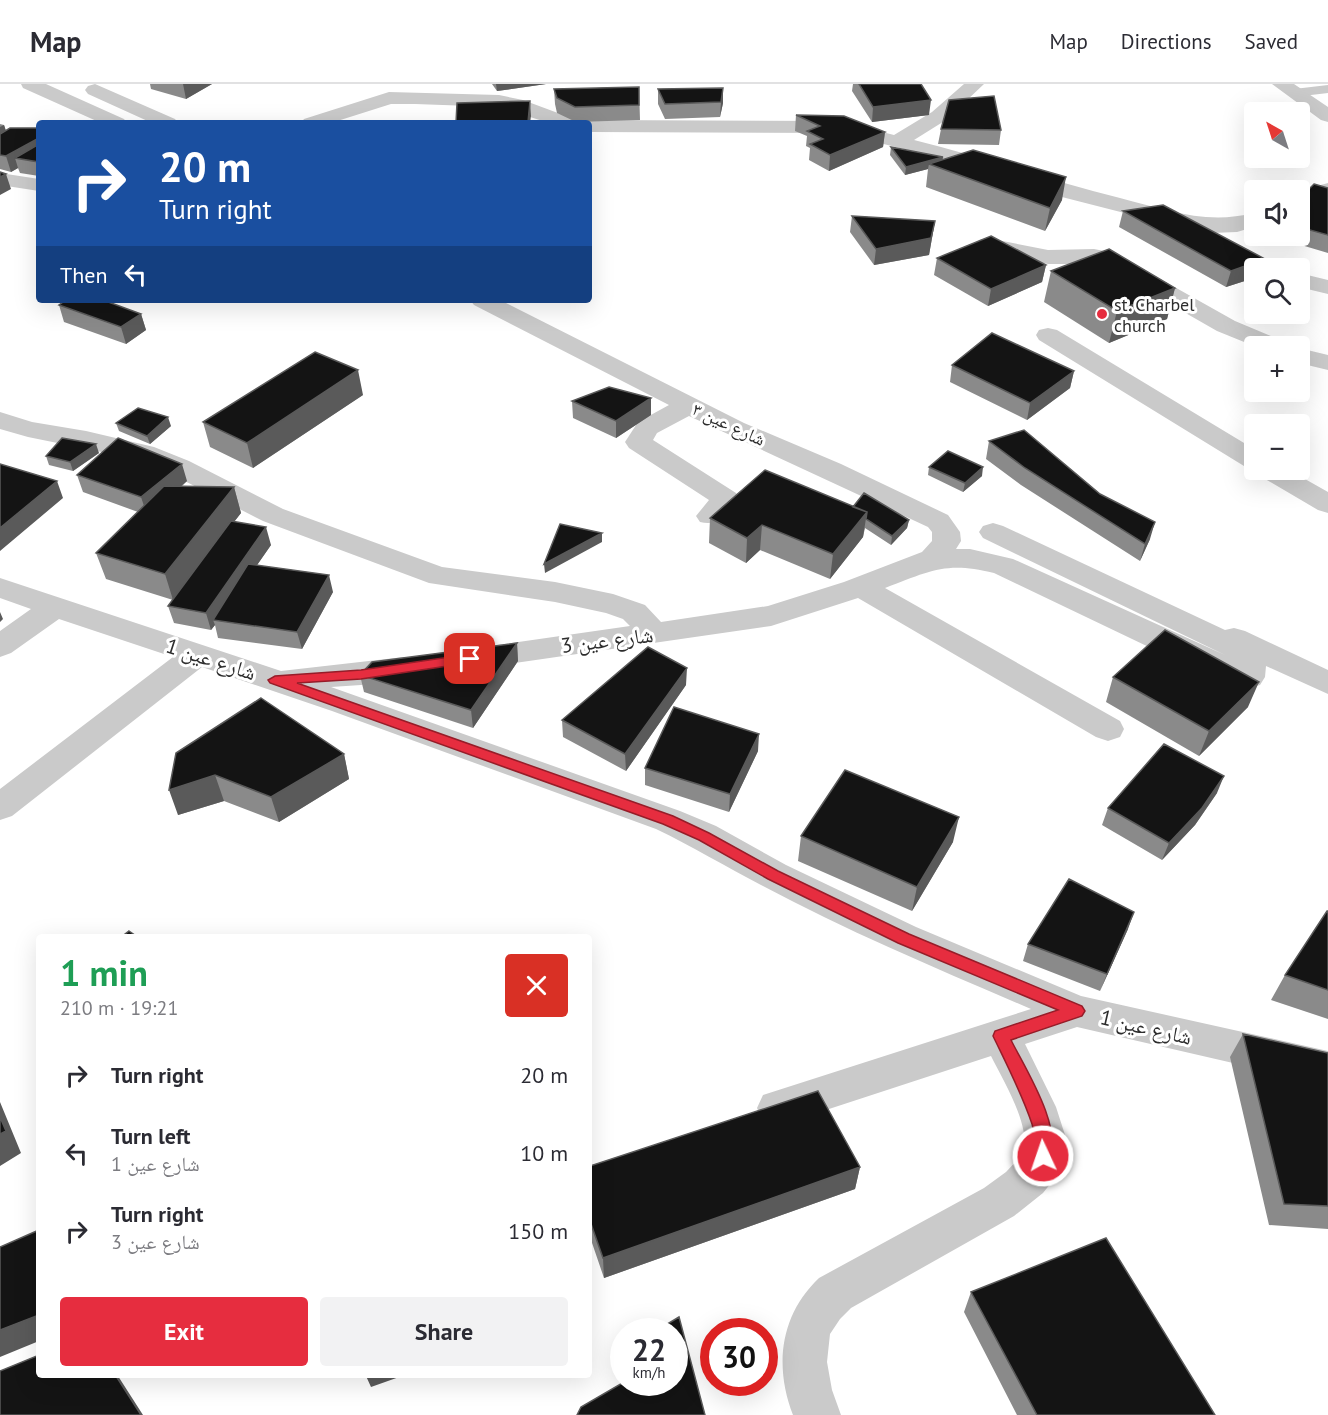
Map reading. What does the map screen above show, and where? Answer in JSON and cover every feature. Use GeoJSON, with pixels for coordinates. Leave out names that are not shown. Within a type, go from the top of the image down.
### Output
{"type":"FeatureCollection","features":[{"type":"Feature","properties":{"kind":"street"},"geometry":{"type":"LineString","coordinates":[[30,84],[110,120]]}},
{"type":"Feature","properties":{"kind":"street"},"geometry":{"type":"LineString","coordinates":[[82,84],[161,120]]}},
{"type":"Feature","properties":{"kind":"street"},"geometry":{"type":"LineString","coordinates":[[898,141],[939,116],[975,84]]}},
{"type":"Feature","properties":{"kind":"street"},"geometry":{"type":"LineString","coordinates":[[1288,88],[1328,116]]}},
{"type":"Feature","properties":{"kind":"street"},"geometry":{"type":"LineString","coordinates":[[319,120],[392,91],[487,99],[516,104],[559,120]]}},
{"type":"Feature","properties":{"kind":"street"},"geometry":{"type":"LineString","coordinates":[[592,126],[822,126],[848,129],[898,141],[1066,191],[1186,222],[1211,226],[1244,223]]}},
{"type":"Feature","properties":{"kind":"street"},"geometry":{"type":"LineString","coordinates":[[0,179],[36,185]]}},
{"type":"Feature","properties":{"kind":"street"},"geometry":{"type":"LineString","coordinates":[[1310,195],[1328,189]]}},
{"type":"Feature","properties":{"kind":"street"},"geometry":{"type":"LineString","coordinates":[[1186,222],[1222,248]]}},
{"type":"Feature","properties":{"kind":"street"},"geometry":{"type":"LineString","coordinates":[[987,245],[1048,257],[1106,258],[1218,322],[1251,336]]}},
{"type":"Feature","properties":{"kind":"street"},"geometry":{"type":"LineString","coordinates":[[1310,283],[1328,287]]}},
{"type":"Feature","properties":{"kind":"street","name":"شارع عين ٣"},"geometry":{"type":"LineString","coordinates":[[488,303],[688,405],[938,521],[946,528],[947,537],[945,544],[932,559]]}},
{"type":"Feature","properties":{"kind":"street"},"geometry":{"type":"LineString","coordinates":[[1048,335],[1244,454]]}},
{"type":"Feature","properties":{"kind":"street"},"geometry":{"type":"LineString","coordinates":[[1310,358],[1328,363]]}},
{"type":"Feature","properties":{"kind":"street"},"geometry":{"type":"LineString","coordinates":[[688,405],[647,428],[638,442],[726,499],[710,516]]}},
{"type":"Feature","properties":{"kind":"street"},"geometry":{"type":"LineString","coordinates":[[0,420],[28,429],[86,439],[145,453],[179,467],[273,515],[439,576],[555,592],[613,604],[634,612],[654,633]]}},
{"type":"Feature","properties":{"kind":"street"},"geometry":{"type":"LineString","coordinates":[[1287,480],[1328,504]]}},
{"type":"Feature","properties":{"kind":"street"},"geometry":{"type":"LineString","coordinates":[[970,558],[970,546],[983,534],[993,532],[1016,535],[1328,683]]}},
{"type":"Feature","properties":{"kind":"street","name":"شارع عين 3"},"geometry":{"type":"LineString","coordinates":[[275,680],[361,674],[771,615],[860,586],[932,559],[970,558],[1023,574],[1187,652],[1249,677],[1251,655],[993,532]]}},
{"type":"Feature","properties":{"kind":"street"},"geometry":{"type":"LineString","coordinates":[[860,586],[1108,729]]}},
{"type":"Feature","properties":{"kind":"street","name":"شارع عين 1"},"geometry":{"type":"LineString","coordinates":[[0,588],[275,680],[668,820],[773,875],[903,938],[1077,1011],[1328,1068]]}},
{"type":"Feature","properties":{"kind":"street"},"geometry":{"type":"LineString","coordinates":[[0,646],[55,607]]}},
{"type":"Feature","properties":{"kind":"street"},"geometry":{"type":"LineString","coordinates":[[0,807],[196,655]]}},
{"type":"Feature","properties":{"kind":"street"},"geometry":{"type":"LineString","coordinates":[[749,1117],[1077,1011]]}},
{"type":"Feature","properties":{"kind":"street"},"geometry":{"type":"LineString","coordinates":[[817,1415],[805,1372],[806,1343],[819,1309],[835,1293],[999,1202],[1018,1189],[1039,1165],[1046,1147],[1042,1128],[1032,1101],[1001,1036]]}},
{"type":"Feature","properties":{"kind":"lane"},"geometry":{"type":"LineString","coordinates":[[1288,88],[1328,89]]}},
{"type":"Feature","properties":{"kind":"building"},"geometry":{"type":"Polygon","coordinates":[[[859,84],[921,84],[931,100],[873,107],[859,84]]]}},
{"type":"Feature","properties":{"kind":"building"},"geometry":{"type":"Polygon","coordinates":[[[639,87],[639,105],[575,107],[557,98],[554,89],[639,87]]]}},
{"type":"Feature","properties":{"kind":"building"},"geometry":{"type":"Polygon","coordinates":[[[723,88],[721,102],[665,104],[658,89],[723,88]]]}},
{"type":"Feature","properties":{"kind":"building"},"geometry":{"type":"Polygon","coordinates":[[[994,96],[1001,130],[941,129],[949,100],[994,96]]]}},
{"type":"Feature","properties":{"kind":"building"},"geometry":{"type":"Polygon","coordinates":[[[530,101],[528,120],[456,120],[457,103],[530,101]]]}},
{"type":"Feature","properties":{"kind":"building"},"geometry":{"type":"Polygon","coordinates":[[[796,115],[844,116],[885,132],[830,155],[810,144],[823,139],[807,131],[820,126],[796,115]]]}},
{"type":"Feature","properties":{"kind":"building"},"geometry":{"type":"Polygon","coordinates":[[[10,128],[36,128],[36,140],[6,156],[0,155],[0,134],[10,128]]]}},
{"type":"Feature","properties":{"kind":"building"},"geometry":{"type":"Polygon","coordinates":[[[36,146],[36,162],[15,158],[36,146]]]}},
{"type":"Feature","properties":{"kind":"building"},"geometry":{"type":"Polygon","coordinates":[[[891,147],[943,157],[906,167],[891,147]]]}},
{"type":"Feature","properties":{"kind":"building"},"geometry":{"type":"Polygon","coordinates":[[[973,150],[1066,177],[1050,208],[929,164],[973,150]]]}},
{"type":"Feature","properties":{"kind":"building"},"geometry":{"type":"Polygon","coordinates":[[[1314,184],[1328,188],[1328,235],[1310,230],[1310,188],[1314,184]]]}},
{"type":"Feature","properties":{"kind":"building"},"geometry":{"type":"Polygon","coordinates":[[[1163,205],[1263,258],[1244,258],[1244,266],[1231,271],[1123,211],[1163,205]]]}},
{"type":"Feature","properties":{"kind":"building"},"geometry":{"type":"Polygon","coordinates":[[[852,216],[935,221],[931,238],[876,249],[852,216]]]}},
{"type":"Feature","properties":{"kind":"building"},"geometry":{"type":"Polygon","coordinates":[[[991,236],[1046,265],[991,289],[937,258],[991,236]]]}},
{"type":"Feature","properties":{"kind":"building"},"geometry":{"type":"Polygon","coordinates":[[[1109,249],[1175,288],[1117,311],[1051,271],[1109,249]]]}},
{"type":"Feature","properties":{"kind":"building"},"geometry":{"type":"Polygon","coordinates":[[[62,303],[111,303],[141,314],[121,327],[59,305],[62,303]]]}},
{"type":"Feature","properties":{"kind":"building"},"geometry":{"type":"Polygon","coordinates":[[[992,333],[1074,371],[1030,403],[952,365],[992,333]]]}},
{"type":"Feature","properties":{"kind":"building"},"geometry":{"type":"Polygon","coordinates":[[[315,352],[358,370],[247,443],[203,422],[315,352]]]}},
{"type":"Feature","properties":{"kind":"building"},"geometry":{"type":"Polygon","coordinates":[[[609,387],[651,398],[616,421],[572,401],[609,387]]]}},
{"type":"Feature","properties":{"kind":"building"},"geometry":{"type":"Polygon","coordinates":[[[138,408],[168,417],[147,436],[116,423],[138,408]]]}},
{"type":"Feature","properties":{"kind":"building"},"geometry":{"type":"Polygon","coordinates":[[[1024,430],[1100,494],[1155,522],[1145,544],[1025,468],[989,441],[1024,430]]]}},
{"type":"Feature","properties":{"kind":"building"},"geometry":{"type":"Polygon","coordinates":[[[62,438],[96,444],[70,462],[46,456],[62,438]]]}},
{"type":"Feature","properties":{"kind":"building"},"geometry":{"type":"Polygon","coordinates":[[[118,438],[182,464],[141,497],[77,475],[118,438]]]}},
{"type":"Feature","properties":{"kind":"building"},"geometry":{"type":"Polygon","coordinates":[[[948,451],[983,467],[965,483],[929,467],[948,451]]]}},
{"type":"Feature","properties":{"kind":"building"},"geometry":{"type":"Polygon","coordinates":[[[0,464],[57,481],[0,528],[0,464]]]}},
{"type":"Feature","properties":{"kind":"building"},"geometry":{"type":"Polygon","coordinates":[[[765,470],[867,512],[833,554],[762,525],[747,538],[710,518],[765,470]]]}},
{"type":"Feature","properties":{"kind":"building"},"geometry":{"type":"Polygon","coordinates":[[[164,486],[234,487],[165,574],[96,553],[164,486]]]}},
{"type":"Feature","properties":{"kind":"building"},"geometry":{"type":"Polygon","coordinates":[[[864,493],[909,520],[892,536],[866,519],[867,512],[853,507],[864,493]]]}},
{"type":"Feature","properties":{"kind":"building"},"geometry":{"type":"Polygon","coordinates":[[[231,521],[266,527],[206,613],[168,606],[231,521]]]}},
{"type":"Feature","properties":{"kind":"building"},"geometry":{"type":"Polygon","coordinates":[[[560,524],[602,533],[544,564],[560,524]]]}},
{"type":"Feature","properties":{"kind":"building"},"geometry":{"type":"Polygon","coordinates":[[[248,564],[329,575],[297,632],[213,620],[248,564]]]}},
{"type":"Feature","properties":{"kind":"building"},"geometry":{"type":"Polygon","coordinates":[[[1165,630],[1259,682],[1209,731],[1113,677],[1165,630]]]}},
{"type":"Feature","properties":{"kind":"building"},"geometry":{"type":"Polygon","coordinates":[[[517,643],[471,710],[360,675],[372,662],[517,643]]]}},
{"type":"Feature","properties":{"kind":"building"},"geometry":{"type":"Polygon","coordinates":[[[648,647],[687,668],[625,754],[562,720],[648,647]]]}},
{"type":"Feature","properties":{"kind":"building"},"geometry":{"type":"Polygon","coordinates":[[[261,698],[344,754],[271,797],[215,775],[169,790],[176,753],[261,698]]]}},
{"type":"Feature","properties":{"kind":"building"},"geometry":{"type":"Polygon","coordinates":[[[674,707],[759,734],[730,794],[645,768],[674,707]]]}},
{"type":"Feature","properties":{"kind":"building"},"geometry":{"type":"Polygon","coordinates":[[[1164,744],[1224,776],[1202,808],[1169,843],[1108,808],[1164,744]]]}},
{"type":"Feature","properties":{"kind":"building"},"geometry":{"type":"Polygon","coordinates":[[[845,770],[959,817],[917,887],[801,836],[845,770]]]}},
{"type":"Feature","properties":{"kind":"building"},"geometry":{"type":"Polygon","coordinates":[[[1069,879],[1134,912],[1107,974],[1028,944],[1069,879]]]}},
{"type":"Feature","properties":{"kind":"building"},"geometry":{"type":"Polygon","coordinates":[[[1328,911],[1328,990],[1285,975],[1328,911]]]}},
{"type":"Feature","properties":{"kind":"building"},"geometry":{"type":"Polygon","coordinates":[[[1243,1034],[1328,1053],[1328,1206],[1284,1204],[1243,1034]]]}},
{"type":"Feature","properties":{"kind":"building"},"geometry":{"type":"Polygon","coordinates":[[[818,1091],[860,1167],[603,1258],[592,1227],[592,1165],[818,1091]]]}},
{"type":"Feature","properties":{"kind":"building"},"geometry":{"type":"Polygon","coordinates":[[[0,1117],[6,1131],[0,1134],[0,1117]]]}},
{"type":"Feature","properties":{"kind":"building"},"geometry":{"type":"Polygon","coordinates":[[[36,1231],[36,1316],[0,1330],[0,1247],[36,1231]]]}},
{"type":"Feature","properties":{"kind":"building"},"geometry":{"type":"Polygon","coordinates":[[[1106,1238],[1215,1415],[1037,1415],[971,1292],[1106,1238]]]}},
{"type":"Feature","properties":{"kind":"building"},"geometry":{"type":"Polygon","coordinates":[[[688,1351],[705,1415],[577,1415],[581,1407],[610,1390],[610,1396],[688,1396],[688,1351]]]}},
{"type":"Feature","properties":{"kind":"building"},"geometry":{"type":"Polygon","coordinates":[[[36,1356],[36,1378],[117,1378],[141,1415],[0,1415],[0,1371],[36,1356]]]}},
{"type":"Feature","properties":{"kind":"place","name":"st. Charbel church"},"geometry":{"type":"Point","coordinates":[1102,314]}},
{"type":"Feature","properties":{"kind":"route"},"geometry":{"type":"LineString","coordinates":[[470,659],[361,674],[275,680],[607,796],[668,820],[739,855],[773,875],[903,938],[1077,1011],[1001,1036],[1032,1101],[1042,1128],[1046,1147],[1043,1156]]}}]}
